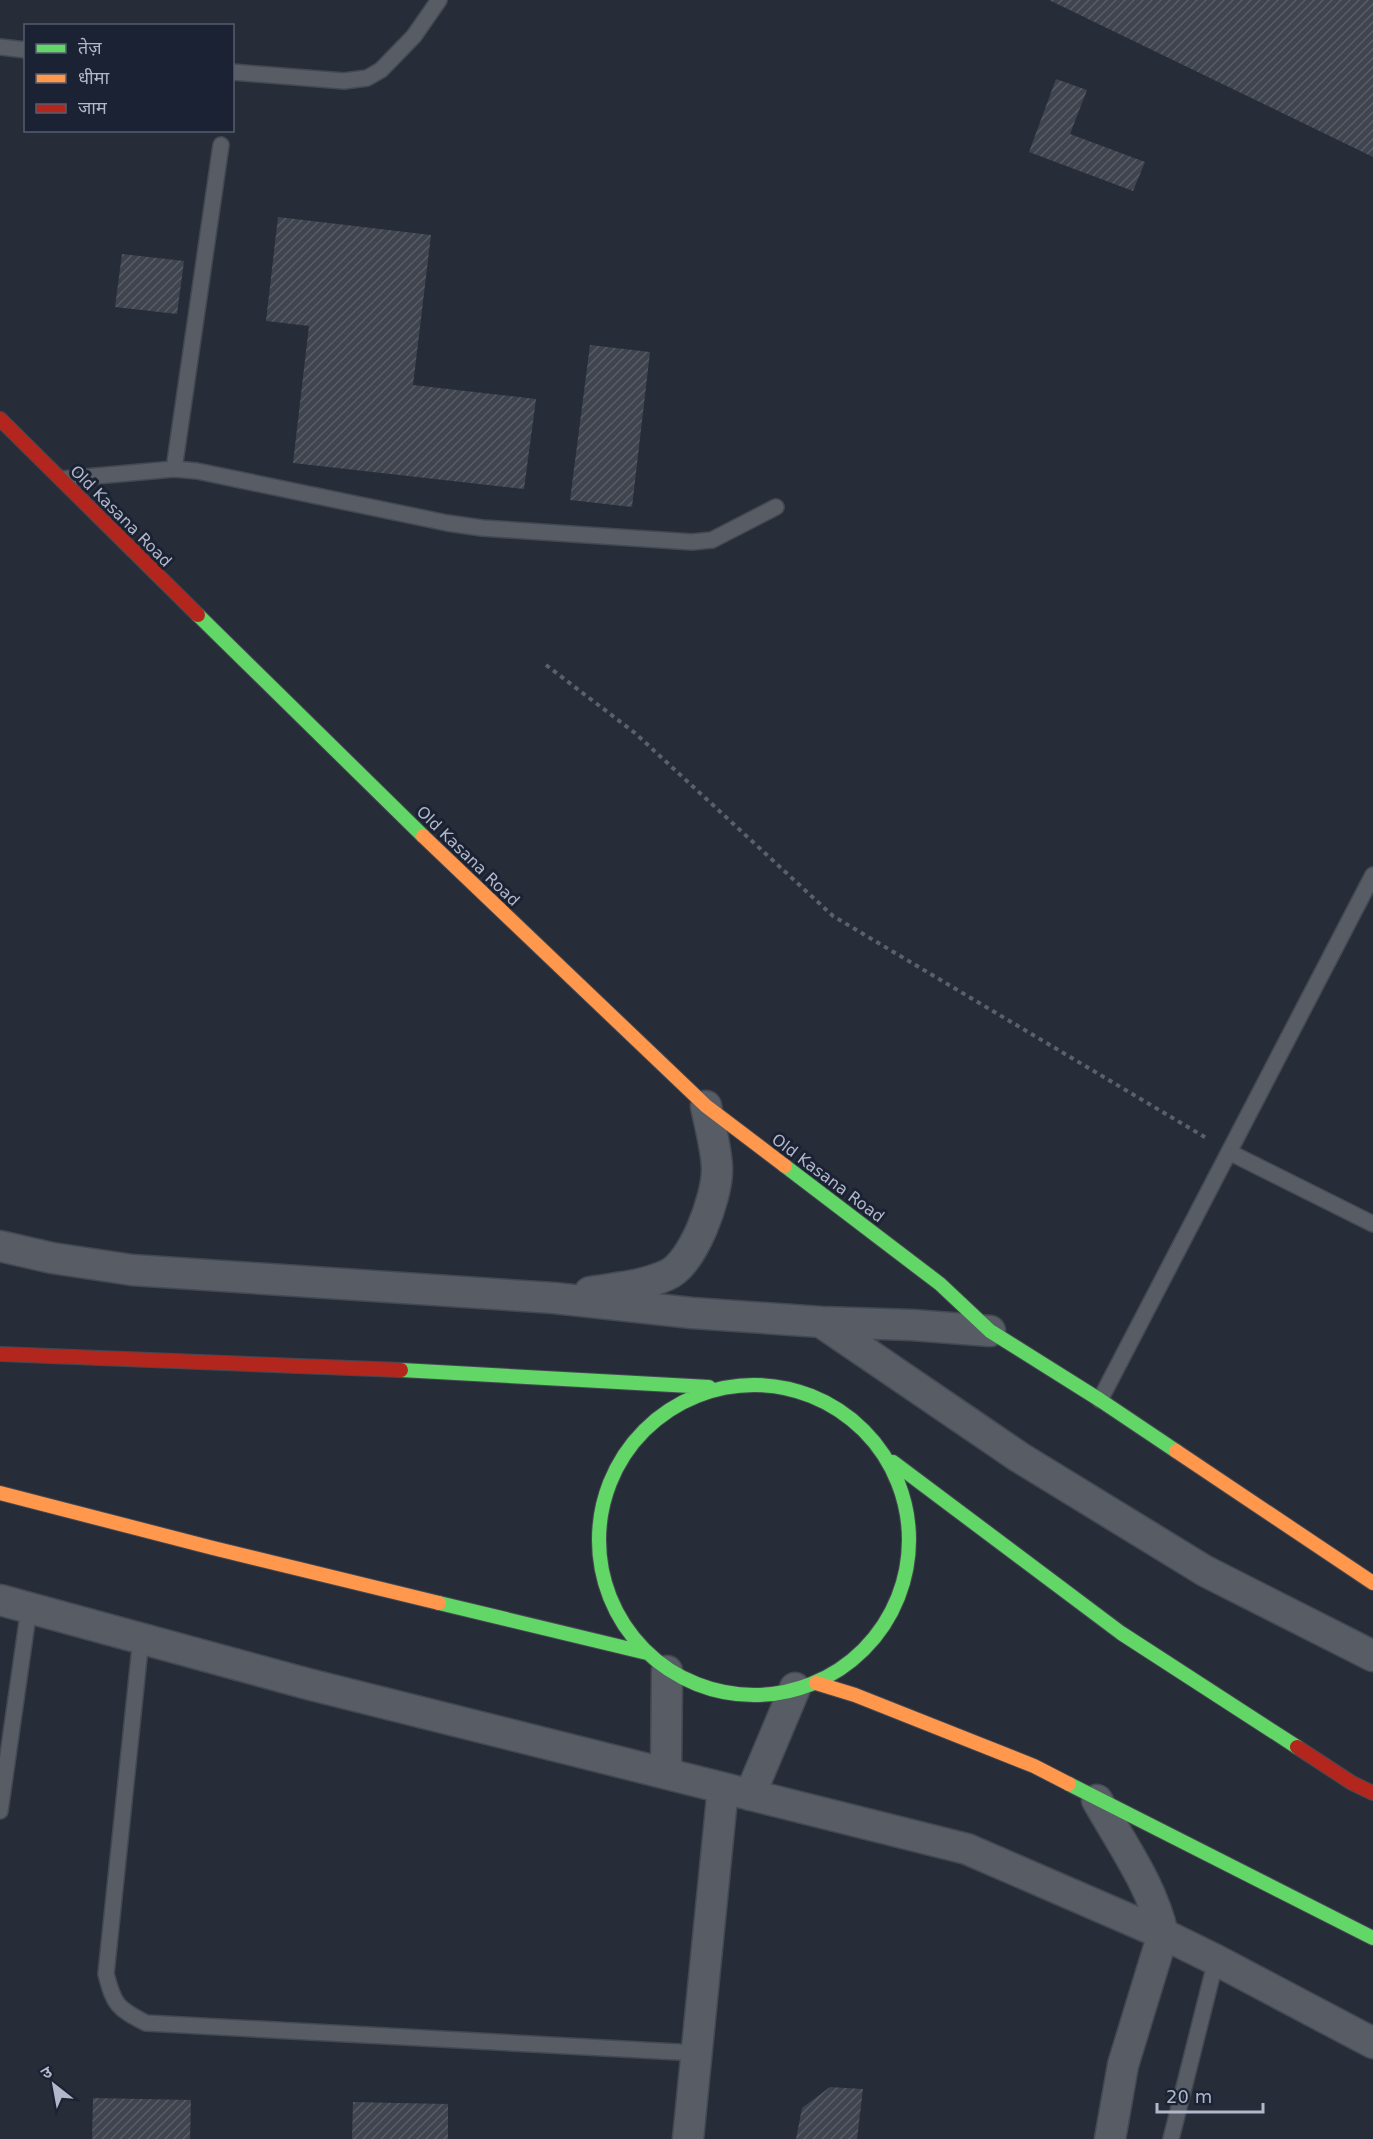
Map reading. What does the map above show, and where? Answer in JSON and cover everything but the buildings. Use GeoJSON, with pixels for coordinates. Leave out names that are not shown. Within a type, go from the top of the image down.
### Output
{"type":"FeatureCollection","features":[{"type":"Feature","properties":{"kind":"main road","name":"Old Kasana Road"},"geometry":{"type":"LineString","coordinates":[[0,419],[340,757],[706,1106],[940,1284],[990,1331],[1100,1400],[1373,1583]]}},
{"type":"Feature","properties":{"kind":"main road"},"geometry":{"type":"LineString","coordinates":[[0,1354],[412,1370],[709,1387],[789,1384],[871,1431],[893,1462],[909,1505],[904,1589],[870,1646],[806,1686],[759,1696],[732,1695],[657,1662],[0,1493]]}},
{"type":"Feature","properties":{"kind":"main road"},"geometry":{"type":"LineString","coordinates":[[657,1662],[626,1632],[602,1585],[599,1508],[631,1440],[709,1387]]}},
{"type":"Feature","properties":{"kind":"main road"},"geometry":{"type":"LineString","coordinates":[[893,1462],[1121,1633],[1352,1783],[1373,1793]]}},
{"type":"Feature","properties":{"kind":"main road"},"geometry":{"type":"LineString","coordinates":[[806,1686],[855,1695],[1035,1766],[1097,1800],[1373,1938]]}},
{"type":"Feature","properties":{"kind":"street"},"geometry":{"type":"LineString","coordinates":[[555,1298],[641,1284],[669,1275],[683,1263],[710,1213],[717,1171],[706,1106]]}},
{"type":"Feature","properties":{"kind":"street"},"geometry":{"type":"LineString","coordinates":[[0,1245],[52,1258],[132,1270],[555,1298],[692,1313],[990,1331]]}},
{"type":"Feature","properties":{"kind":"street"},"geometry":{"type":"LineString","coordinates":[[821,1322],[1019,1457],[1205,1571],[1373,1656]]}},
{"type":"Feature","properties":{"kind":"street"},"geometry":{"type":"LineString","coordinates":[[0,1600],[308,1684],[967,1850],[1163,1934],[1373,2043]]}},
{"type":"Feature","properties":{"kind":"street"},"geometry":{"type":"LineString","coordinates":[[657,1662],[666,1773]]}},
{"type":"Feature","properties":{"kind":"street"},"geometry":{"type":"LineString","coordinates":[[688,2139],[697,2053],[737,1791],[806,1686]]}},
{"type":"Feature","properties":{"kind":"street"},"geometry":{"type":"LineString","coordinates":[[1097,1800],[1149,1892],[1159,1913],[1163,1934],[1123,2065],[1110,2139]]}},
{"type":"Feature","properties":{"kind":"lane"},"geometry":{"type":"LineString","coordinates":[[234,72],[344,81],[368,78],[381,70],[414,36],[439,0]]}},
{"type":"Feature","properties":{"kind":"lane"},"geometry":{"type":"LineString","coordinates":[[0,47],[24,50]]}},
{"type":"Feature","properties":{"kind":"lane"},"geometry":{"type":"LineString","coordinates":[[174,469],[221,145]]}},
{"type":"Feature","properties":{"kind":"lane"},"geometry":{"type":"LineString","coordinates":[[60,479],[174,469],[197,471],[447,523],[482,528],[692,543],[711,540],[776,507]]}},
{"type":"Feature","properties":{"kind":"lane"},"geometry":{"type":"LineString","coordinates":[[1100,1400],[1373,875]]}},
{"type":"Feature","properties":{"kind":"lane"},"geometry":{"type":"LineString","coordinates":[[1229,1152],[1373,1224]]}},
{"type":"Feature","properties":{"kind":"lane"},"geometry":{"type":"LineString","coordinates":[[0,1811],[29,1608]]}},
{"type":"Feature","properties":{"kind":"lane"},"geometry":{"type":"LineString","coordinates":[[141,1638],[106,1974],[112,1998],[126,2013],[146,2024],[697,2053]]}},
{"type":"Feature","properties":{"kind":"lane"},"geometry":{"type":"LineString","coordinates":[[1171,2139],[1216,1960]]}},
{"type":"Feature","properties":{"kind":"path"},"geometry":{"type":"LineString","coordinates":[[546,665],[635,733],[833,916],[1229,1152]]}},
{"type":"Feature","properties":{"kind":"traffic: fast"},"geometry":{"type":"LineString","coordinates":[[198,615],[423,836]]}},
{"type":"Feature","properties":{"kind":"traffic: fast"},"geometry":{"type":"LineString","coordinates":[[785,1166],[940,1284],[990,1331],[1176,1451]]}},
{"type":"Feature","properties":{"kind":"traffic: fast"},"geometry":{"type":"LineString","coordinates":[[401,1370],[709,1387]]}},
{"type":"Feature","properties":{"kind":"traffic: fast"},"geometry":{"type":"LineString","coordinates":[[739,1385],[769,1385],[799,1391],[827,1403],[853,1420],[874,1441],[891,1467],[903,1495],[909,1525],[909,1540],[909,1555],[903,1585],[891,1613],[864,1650],[827,1677],[799,1689],[769,1695],[739,1695],[709,1689],[681,1677],[655,1660],[634,1639],[617,1613],[605,1585],[599,1555],[599,1525],[605,1495],[617,1467],[634,1441],[655,1420],[681,1403],[709,1391],[739,1385]]}},
{"type":"Feature","properties":{"kind":"traffic: fast"},"geometry":{"type":"LineString","coordinates":[[893,1462],[1121,1633],[1297,1747]]}},
{"type":"Feature","properties":{"kind":"traffic: fast"},"geometry":{"type":"LineString","coordinates":[[439,1603],[647,1653]]}},
{"type":"Feature","properties":{"kind":"traffic: fast"},"geometry":{"type":"LineString","coordinates":[[1069,1784],[1373,1938]]}},
{"type":"Feature","properties":{"kind":"traffic: slow"},"geometry":{"type":"LineString","coordinates":[[423,836],[706,1106],[785,1166]]}},
{"type":"Feature","properties":{"kind":"traffic: slow"},"geometry":{"type":"LineString","coordinates":[[1176,1451],[1373,1583]]}},
{"type":"Feature","properties":{"kind":"traffic: slow"},"geometry":{"type":"LineString","coordinates":[[0,1493],[439,1603]]}},
{"type":"Feature","properties":{"kind":"traffic: slow"},"geometry":{"type":"LineString","coordinates":[[816,1683],[855,1695],[1034,1766],[1069,1784]]}},
{"type":"Feature","properties":{"kind":"traffic: jam"},"geometry":{"type":"LineString","coordinates":[[0,419],[198,615]]}},
{"type":"Feature","properties":{"kind":"traffic: jam"},"geometry":{"type":"LineString","coordinates":[[0,1354],[401,1370]]}},
{"type":"Feature","properties":{"kind":"traffic: jam"},"geometry":{"type":"LineString","coordinates":[[1297,1747],[1352,1783],[1373,1793]]}}]}
